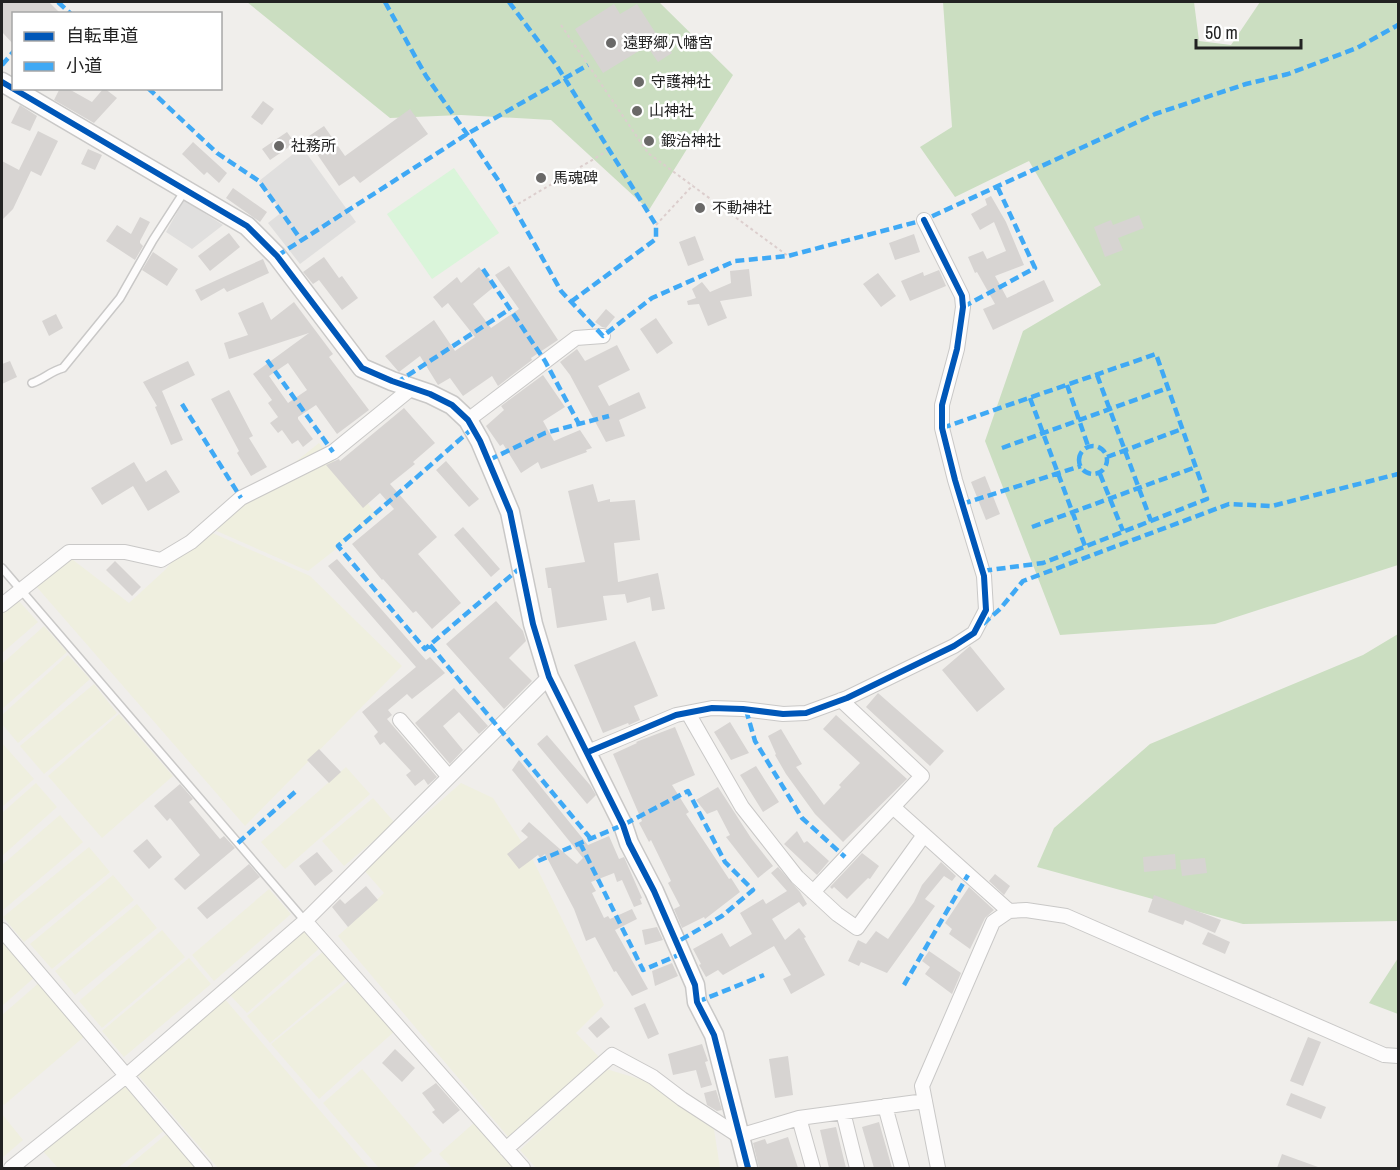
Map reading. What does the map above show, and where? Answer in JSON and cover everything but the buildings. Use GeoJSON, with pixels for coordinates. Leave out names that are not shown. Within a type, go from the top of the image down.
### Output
{"type":"FeatureCollection","features":[{"type":"Feature","properties":{"kind":"street"},"geometry":{"type":"LineString","coordinates":[[16,90],[247,226],[277,256],[362,368],[413,387],[452,405],[468,420],[490,462],[510,512],[533,624],[549,677],[588,752],[623,825],[629,843],[654,891],[695,985],[697,1002],[714,1035],[747,1168]]}},
{"type":"Feature","properties":{"kind":"street"},"geometry":{"type":"LineString","coordinates":[[588,752],[676,715],[712,708],[783,714],[806,713],[841,700],[954,646],[974,633],[986,610],[984,576],[942,428],[942,405],[957,349],[963,307],[962,296],[924,220]]}},
{"type":"Feature","properties":{"kind":"street"},"geometry":{"type":"LineString","coordinates":[[468,420],[576,338],[603,336]]}},
{"type":"Feature","properties":{"kind":"street"},"geometry":{"type":"LineString","coordinates":[[2,605],[69,552],[125,552],[161,560],[190,542],[241,498],[333,452],[413,387]]}},
{"type":"Feature","properties":{"kind":"street"},"geometry":{"type":"LineString","coordinates":[[11,1168],[126,1076],[306,921],[549,677]]}},
{"type":"Feature","properties":{"kind":"street"},"geometry":{"type":"LineString","coordinates":[[813,892],[922,776],[841,700]]}},
{"type":"Feature","properties":{"kind":"street"},"geometry":{"type":"LineString","coordinates":[[688,713],[742,807],[797,877],[837,914],[857,928],[924,835]]}},
{"type":"Feature","properties":{"kind":"street"},"geometry":{"type":"LineString","coordinates":[[400,720],[449,777]]}},
{"type":"Feature","properties":{"kind":"street"},"geometry":{"type":"LineString","coordinates":[[893,807],[1009,911]]}},
{"type":"Feature","properties":{"kind":"street"},"geometry":{"type":"LineString","coordinates":[[938,1168],[922,1086],[993,922],[1009,911],[1026,910],[1066,916],[1384,1055],[1398,1056]]}},
{"type":"Feature","properties":{"kind":"street"},"geometry":{"type":"LineString","coordinates":[[306,921],[523,1168]]}},
{"type":"Feature","properties":{"kind":"street"},"geometry":{"type":"LineString","coordinates":[[2,930],[205,1168]]}},
{"type":"Feature","properties":{"kind":"street"},"geometry":{"type":"LineString","coordinates":[[506,1149],[612,1055],[653,1077],[739,1136],[799,1118],[925,1101]]}},
{"type":"Feature","properties":{"kind":"street"},"geometry":{"type":"LineString","coordinates":[[885,1106],[902,1168]]}},
{"type":"Feature","properties":{"kind":"street"},"geometry":{"type":"LineString","coordinates":[[843,1112],[857,1168]]}},
{"type":"Feature","properties":{"kind":"street"},"geometry":{"type":"LineString","coordinates":[[799,1118],[813,1168]]}},
{"type":"Feature","properties":{"kind":"lane"},"geometry":{"type":"LineString","coordinates":[[32,383],[41,380],[55,370],[63,369],[120,298],[153,240],[186,190]]}},
{"type":"Feature","properties":{"kind":"lane"},"geometry":{"type":"LineString","coordinates":[[2,568],[306,921]]}},
{"type":"Feature","properties":{"kind":"path"},"geometry":{"type":"LineString","coordinates":[[561,25],[648,153],[789,256]]}},
{"type":"Feature","properties":{"kind":"path"},"geometry":{"type":"LineString","coordinates":[[513,207],[609,150]]}},
{"type":"Feature","properties":{"kind":"path"},"geometry":{"type":"LineString","coordinates":[[656,225],[693,185]]}},
{"type":"Feature","properties":{"kind":"green space"},"geometry":{"type":"Polygon","coordinates":[[[247,2],[659,2],[733,75],[649,210],[551,120],[461,115],[390,118],[247,2]]]}},
{"type":"Feature","properties":{"kind":"green space"},"geometry":{"type":"Polygon","coordinates":[[[943,2],[1194,2],[1199,41],[1231,45],[1260,2],[1398,2],[1398,565],[1215,624],[1060,635],[985,441],[1023,331],[1101,285],[1029,161],[955,197],[920,147],[952,127],[943,2]]]}},
{"type":"Feature","properties":{"kind":"green space"},"geometry":{"type":"Polygon","coordinates":[[[454,168],[499,233],[432,279],[387,214],[454,168]]]}},
{"type":"Feature","properties":{"kind":"green space"},"geometry":{"type":"Polygon","coordinates":[[[319,443],[378,516],[308,571],[212,529],[319,443]]]}},
{"type":"Feature","properties":{"kind":"green space"},"geometry":{"type":"Polygon","coordinates":[[[208,531],[310,576],[402,666],[245,826],[35,585],[68,556],[129,603],[165,570],[181,551],[208,531]]]}},
{"type":"Feature","properties":{"kind":"green space"},"geometry":{"type":"Polygon","coordinates":[[[18,600],[38,622],[2,653],[2,614],[18,600]]]}},
{"type":"Feature","properties":{"kind":"green space"},"geometry":{"type":"Polygon","coordinates":[[[44,626],[67,652],[2,709],[2,664],[44,626]]]}},
{"type":"Feature","properties":{"kind":"green space"},"geometry":{"type":"Polygon","coordinates":[[[1398,634],[1398,921],[1243,924],[1037,867],[1054,828],[1150,744],[1363,655],[1398,634]]]}},
{"type":"Feature","properties":{"kind":"green space"},"geometry":{"type":"Polygon","coordinates":[[[68,655],[90,679],[18,743],[2,724],[2,715],[68,655]]]}},
{"type":"Feature","properties":{"kind":"green space"},"geometry":{"type":"Polygon","coordinates":[[[94,684],[117,713],[44,774],[20,746],[94,684]]]}},
{"type":"Feature","properties":{"kind":"green space"},"geometry":{"type":"Polygon","coordinates":[[[119,714],[173,776],[102,838],[48,776],[119,714]]]}},
{"type":"Feature","properties":{"kind":"green space"},"geometry":{"type":"Polygon","coordinates":[[[2,743],[34,779],[2,807],[2,743]]]}},
{"type":"Feature","properties":{"kind":"green space"},"geometry":{"type":"Polygon","coordinates":[[[346,767],[370,794],[285,869],[261,842],[346,767]]]}},
{"type":"Feature","properties":{"kind":"green space"},"geometry":{"type":"Polygon","coordinates":[[[36,783],[57,807],[2,856],[2,813],[36,783]]]}},
{"type":"Feature","properties":{"kind":"green space"},"geometry":{"type":"Polygon","coordinates":[[[461,783],[493,798],[532,858],[604,1005],[576,1033],[600,1058],[510,1139],[338,936],[384,893],[363,869],[461,783]]]}},
{"type":"Feature","properties":{"kind":"green space"},"geometry":{"type":"Polygon","coordinates":[[[373,798],[395,823],[344,866],[322,841],[373,798]]]}},
{"type":"Feature","properties":{"kind":"green space"},"geometry":{"type":"Polygon","coordinates":[[[60,815],[83,842],[2,911],[2,865],[60,815]]]}},
{"type":"Feature","properties":{"kind":"green space"},"geometry":{"type":"Polygon","coordinates":[[[89,847],[110,872],[24,942],[3,917],[89,847]]]}},
{"type":"Feature","properties":{"kind":"green space"},"geometry":{"type":"Polygon","coordinates":[[[113,875],[134,900],[52,969],[30,944],[113,875]]]}},
{"type":"Feature","properties":{"kind":"green space"},"geometry":{"type":"Polygon","coordinates":[[[269,889],[291,914],[214,981],[192,955],[269,889]]]}},
{"type":"Feature","properties":{"kind":"green space"},"geometry":{"type":"Polygon","coordinates":[[[137,904],[157,928],[75,995],[55,971],[137,904]]]}},
{"type":"Feature","properties":{"kind":"green space"},"geometry":{"type":"Polygon","coordinates":[[[304,925],[323,945],[247,1013],[228,993],[304,925]]]}},
{"type":"Feature","properties":{"kind":"green space"},"geometry":{"type":"Polygon","coordinates":[[[162,930],[185,957],[102,1028],[79,1001],[162,930]]]}},
{"type":"Feature","properties":{"kind":"green space"},"geometry":{"type":"Polygon","coordinates":[[[2,936],[36,976],[2,1006],[2,936]]]}},
{"type":"Feature","properties":{"kind":"green space"},"geometry":{"type":"Polygon","coordinates":[[[325,950],[348,977],[270,1043],[247,1016],[325,950]]]}},
{"type":"Feature","properties":{"kind":"green space"},"geometry":{"type":"Polygon","coordinates":[[[189,958],[211,984],[124,1057],[102,1031],[189,958]]]}},
{"type":"Feature","properties":{"kind":"green space"},"geometry":{"type":"Polygon","coordinates":[[[1398,958],[1398,1014],[1369,1003],[1398,958]]]}},
{"type":"Feature","properties":{"kind":"green space"},"geometry":{"type":"Polygon","coordinates":[[[350,980],[396,1030],[319,1099],[271,1044],[350,980]]]}},
{"type":"Feature","properties":{"kind":"green space"},"geometry":{"type":"Polygon","coordinates":[[[40,982],[86,1035],[4,1105],[2,1102],[2,1015],[40,982]]]}},
{"type":"Feature","properties":{"kind":"green space"},"geometry":{"type":"Polygon","coordinates":[[[224,998],[369,1168],[218,1168],[136,1073],[224,998]]]}},
{"type":"Feature","properties":{"kind":"green space"},"geometry":{"type":"Polygon","coordinates":[[[362,1069],[432,1151],[412,1168],[379,1168],[323,1103],[362,1069]]]}},
{"type":"Feature","properties":{"kind":"green space"},"geometry":{"type":"Polygon","coordinates":[[[606,1069],[650,1082],[714,1129],[720,1168],[536,1168],[520,1150],[606,1069]]]}},
{"type":"Feature","properties":{"kind":"green space"},"geometry":{"type":"Polygon","coordinates":[[[125,1079],[167,1128],[118,1168],[58,1168],[41,1149],[125,1079]]]}},
{"type":"Feature","properties":{"kind":"green space"},"geometry":{"type":"Polygon","coordinates":[[[2,1114],[23,1140],[2,1158],[2,1114]]]}},
{"type":"Feature","properties":{"kind":"green space"},"geometry":{"type":"Polygon","coordinates":[[[475,1122],[517,1168],[452,1168],[439,1154],[475,1122]]]}},
{"type":"Feature","properties":{"kind":"green space"},"geometry":{"type":"Polygon","coordinates":[[[169,1132],[200,1168],[126,1168],[169,1132]]]}},
{"type":"Feature","properties":{"kind":"shaded area"},"geometry":{"type":"Polygon","coordinates":[[[302,147],[356,222],[300,264],[268,223],[282,212],[259,181],[302,147]]]}},
{"type":"Feature","properties":{"kind":"shaded area"},"geometry":{"type":"Polygon","coordinates":[[[184,200],[223,225],[192,249],[166,232],[184,200]]]}},
{"type":"Feature","properties":{"kind":"marked path"},"geometry":{"type":"LineString","coordinates":[[58,2],[69,12]]}},
{"type":"Feature","properties":{"kind":"marked path"},"geometry":{"type":"LineString","coordinates":[[385,2],[426,76],[500,183],[561,291],[603,336],[652,298],[735,261],[788,256],[924,220],[1155,114],[1246,84],[1288,74],[1357,48],[1398,25]]}},
{"type":"Feature","properties":{"kind":"marked path"},"geometry":{"type":"LineString","coordinates":[[509,2],[557,66],[656,225],[656,239],[572,301]]}},
{"type":"Feature","properties":{"kind":"marked path"},"geometry":{"type":"LineString","coordinates":[[2,65],[12,53]]}},
{"type":"Feature","properties":{"kind":"marked path"},"geometry":{"type":"LineString","coordinates":[[277,256],[467,134],[588,65]]}},
{"type":"Feature","properties":{"kind":"marked path"},"geometry":{"type":"LineString","coordinates":[[150,90],[217,153],[259,181],[302,241]]}},
{"type":"Feature","properties":{"kind":"marked path"},"geometry":{"type":"LineString","coordinates":[[963,307],[1035,268],[997,186]]}},
{"type":"Feature","properties":{"kind":"marked path"},"geometry":{"type":"LineString","coordinates":[[483,269],[545,361],[579,424]]}},
{"type":"Feature","properties":{"kind":"marked path"},"geometry":{"type":"LineString","coordinates":[[396,383],[510,309]]}},
{"type":"Feature","properties":{"kind":"marked path"},"geometry":{"type":"LineString","coordinates":[[942,428],[1156,354],[1207,499],[1043,563],[982,571]]}},
{"type":"Feature","properties":{"kind":"marked path"},"geometry":{"type":"LineString","coordinates":[[267,360],[333,452]]}},
{"type":"Feature","properties":{"kind":"marked path"},"geometry":{"type":"LineString","coordinates":[[1097,375],[1151,521]]}},
{"type":"Feature","properties":{"kind":"marked path"},"geometry":{"type":"LineString","coordinates":[[1067,385],[1088,446]]}},
{"type":"Feature","properties":{"kind":"marked path"},"geometry":{"type":"LineString","coordinates":[[1002,448],[1168,388]]}},
{"type":"Feature","properties":{"kind":"marked path"},"geometry":{"type":"LineString","coordinates":[[1030,398],[1085,546]]}},
{"type":"Feature","properties":{"kind":"marked path"},"geometry":{"type":"LineString","coordinates":[[182,404],[241,498]]}},
{"type":"Feature","properties":{"kind":"marked path"},"geometry":{"type":"LineString","coordinates":[[489,460],[545,433],[609,416]]}},
{"type":"Feature","properties":{"kind":"marked path"},"geometry":{"type":"LineString","coordinates":[[473,428],[338,546],[425,649],[521,567]]}},
{"type":"Feature","properties":{"kind":"marked path"},"geometry":{"type":"LineString","coordinates":[[1107,457],[1182,429]]}},
{"type":"Feature","properties":{"kind":"marked path"},"geometry":{"type":"LineString","coordinates":[[1093,446],[1103,450],[1107,460],[1103,470],[1093,474],[1083,470],[1079,460],[1083,450],[1093,446]]}},
{"type":"Feature","properties":{"kind":"marked path"},"geometry":{"type":"LineString","coordinates":[[962,504],[1081,466]]}},
{"type":"Feature","properties":{"kind":"marked path"},"geometry":{"type":"LineString","coordinates":[[1032,527],[1196,467]]}},
{"type":"Feature","properties":{"kind":"marked path"},"geometry":{"type":"LineString","coordinates":[[1100,474],[1123,531]]}},
{"type":"Feature","properties":{"kind":"marked path"},"geometry":{"type":"LineString","coordinates":[[983,624],[1000,609],[1023,581],[1229,504],[1272,506],[1398,474]]}},
{"type":"Feature","properties":{"kind":"marked path"},"geometry":{"type":"LineString","coordinates":[[430,645],[591,839]]}},
{"type":"Feature","properties":{"kind":"marked path"},"geometry":{"type":"LineString","coordinates":[[746,710],[755,741],[802,818],[845,857]]}},
{"type":"Feature","properties":{"kind":"marked path"},"geometry":{"type":"LineString","coordinates":[[538,861],[623,825],[688,791],[725,862],[753,890],[722,916],[677,942]]}},
{"type":"Feature","properties":{"kind":"marked path"},"geometry":{"type":"LineString","coordinates":[[238,843],[295,792]]}},
{"type":"Feature","properties":{"kind":"marked path"},"geometry":{"type":"LineString","coordinates":[[580,843],[643,970],[681,954]]}},
{"type":"Feature","properties":{"kind":"marked path"},"geometry":{"type":"LineString","coordinates":[[904,985],[968,875]]}},
{"type":"Feature","properties":{"kind":"marked path"},"geometry":{"type":"LineString","coordinates":[[697,1002],[764,975]]}},
{"type":"Feature","properties":{"kind":"cycle path"},"geometry":{"type":"LineString","coordinates":[[2,82],[12,88]]}},
{"type":"Feature","properties":{"kind":"cycle path"},"geometry":{"type":"LineString","coordinates":[[16,90],[247,226],[277,256],[362,368],[430,394],[452,405],[468,420],[480,441],[510,512],[533,624],[549,677],[654,891],[695,985],[697,1002],[714,1035],[748,1168]]}},
{"type":"Feature","properties":{"kind":"cycle path"},"geometry":{"type":"LineString","coordinates":[[588,752],[676,715],[712,708],[783,714],[806,713],[847,698],[954,646],[974,633],[986,610],[984,576],[942,428],[942,405],[957,349],[963,307],[962,296],[924,220]]}},
{"type":"Feature","properties":{"kind":"place","name":"遠野郷八幡宮"},"geometry":{"type":"Point","coordinates":[611,43]}},
{"type":"Feature","properties":{"kind":"place","name":"守護神社"},"geometry":{"type":"Point","coordinates":[639,82]}},
{"type":"Feature","properties":{"kind":"place","name":"山神社"},"geometry":{"type":"Point","coordinates":[637,111]}},
{"type":"Feature","properties":{"kind":"place","name":"鍛治神社"},"geometry":{"type":"Point","coordinates":[649,141]}},
{"type":"Feature","properties":{"kind":"place","name":"社務所"},"geometry":{"type":"Point","coordinates":[279,146]}},
{"type":"Feature","properties":{"kind":"place","name":"馬魂碑"},"geometry":{"type":"Point","coordinates":[541,178]}},
{"type":"Feature","properties":{"kind":"place","name":"不動神社"},"geometry":{"type":"Point","coordinates":[700,208]}}]}
